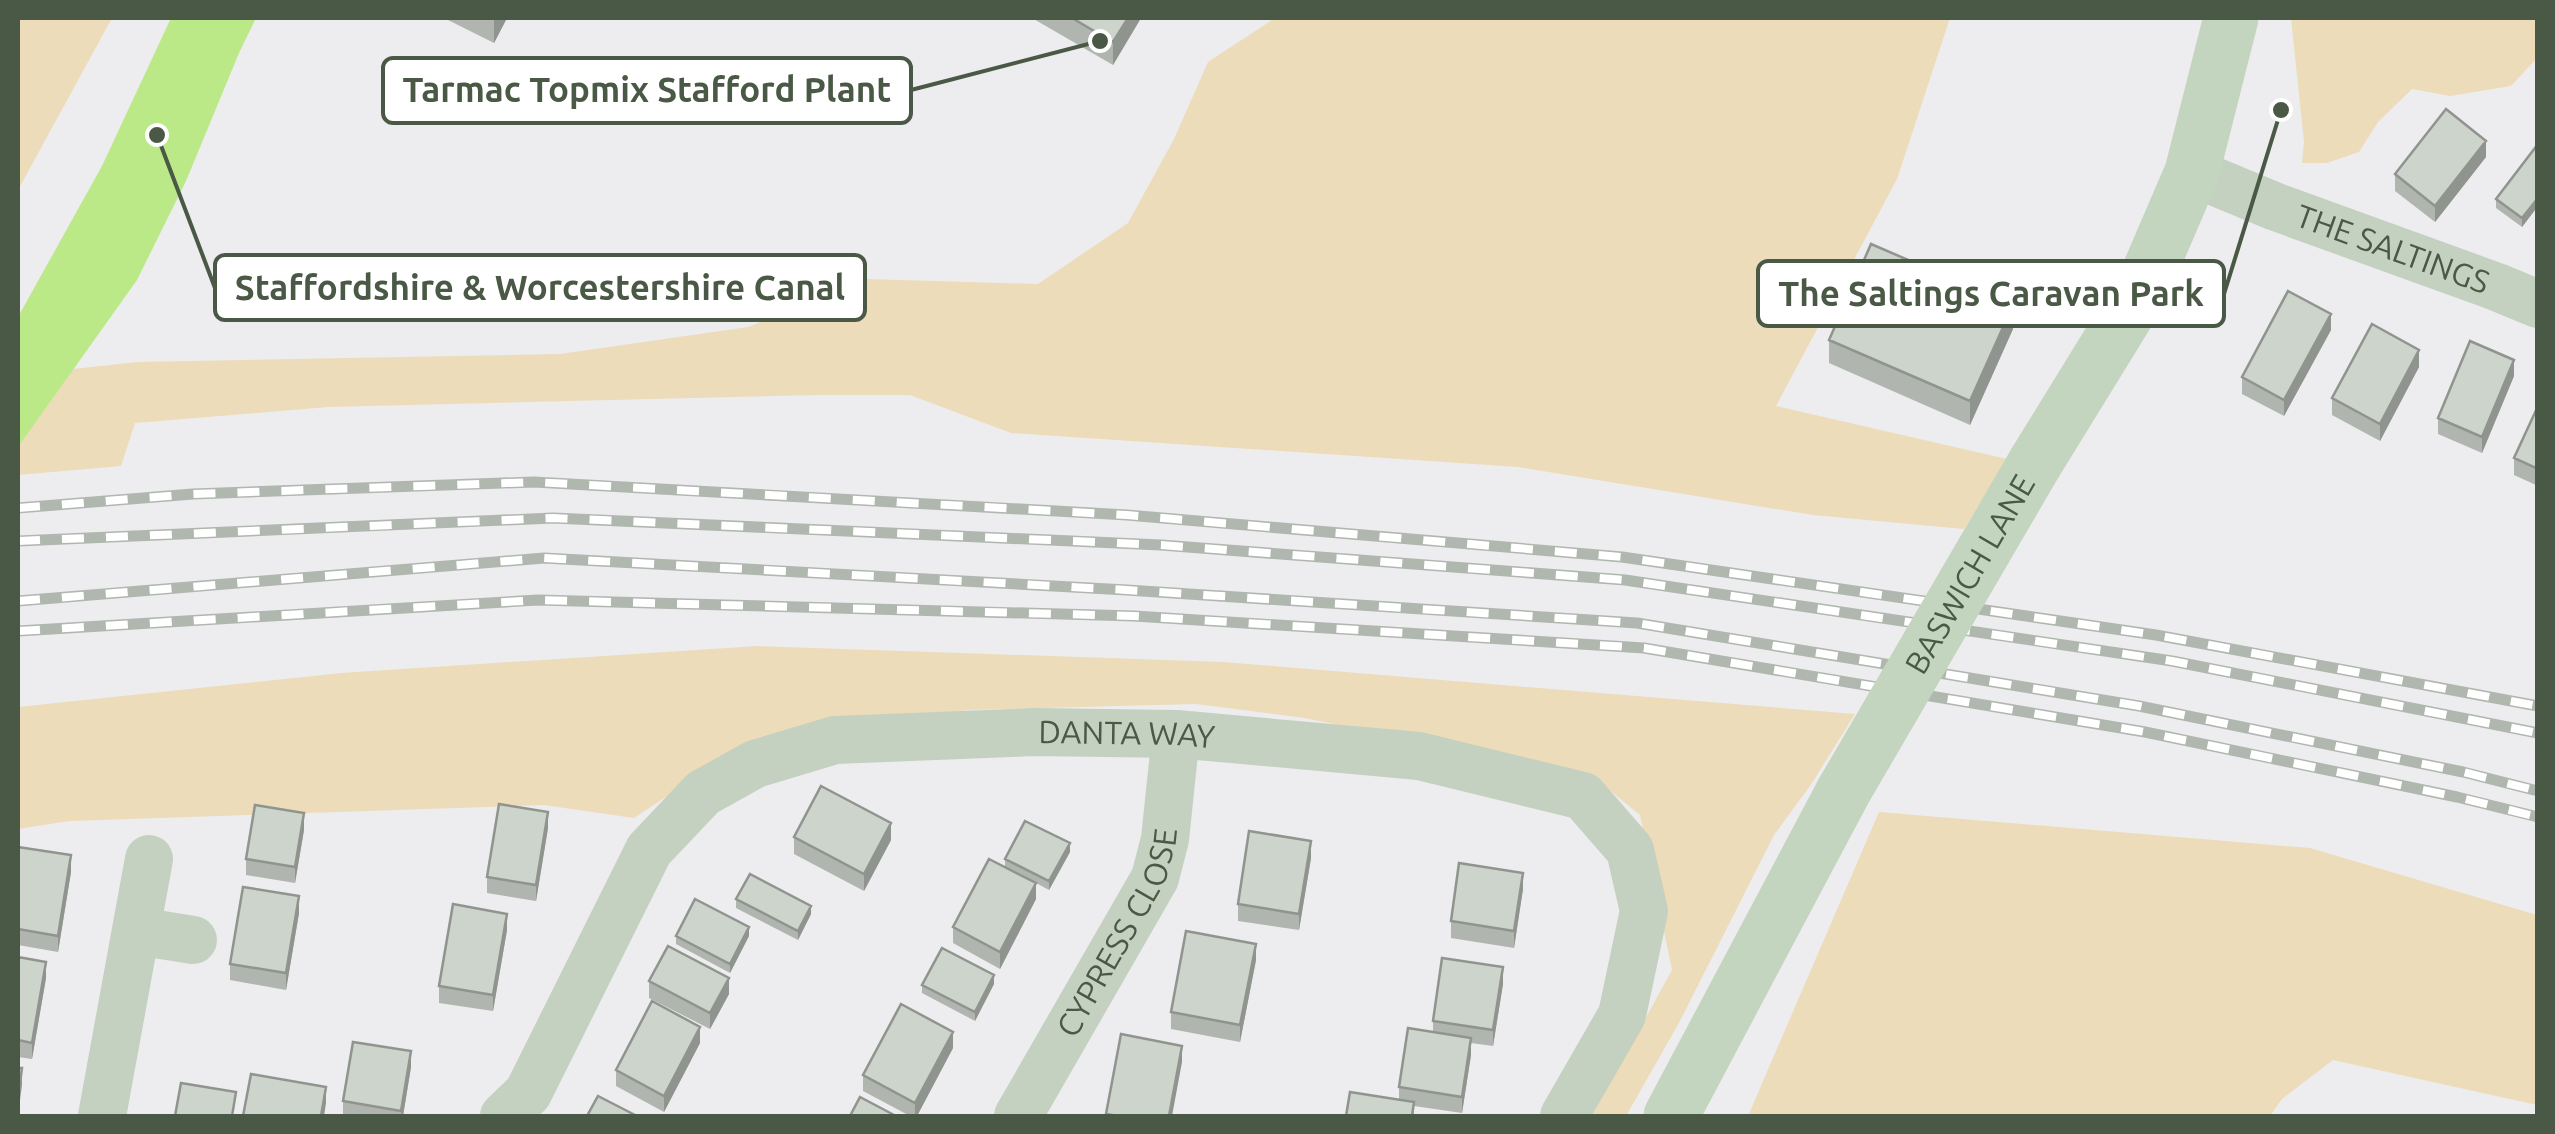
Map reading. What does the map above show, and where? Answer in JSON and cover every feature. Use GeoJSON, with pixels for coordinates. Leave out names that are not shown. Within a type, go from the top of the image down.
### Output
{"type":"FeatureCollection","features":[{"type":"Feature","properties":{"kind":"street","name":"BASWICH LANE"},"geometry":{"type":"LineString","coordinates":[[1670,1116],[1843,792],[2035,463],[2141,291],[2192,172],[2231,18]]}},
{"type":"Feature","properties":{"kind":"street","name":"THE SALTINGS"},"geometry":{"type":"LineString","coordinates":[[2192,172],[2538,304]]}},
{"type":"Feature","properties":{"kind":"street","name":"DANTA WAY"},"geometry":{"type":"LineString","coordinates":[[504,1116],[528,1093],[649,850],[703,793],[755,764],[835,740],[1035,732],[1176,734],[1419,756],[1583,796],[1630,850],[1644,911],[1622,1015],[1564,1116]]}},
{"type":"Feature","properties":{"kind":"street","name":"CYPRESS CLOSE"},"geometry":{"type":"LineString","coordinates":[[1018,1116],[1155,878],[1166,839],[1176,734]]}},
{"type":"Feature","properties":{"kind":"street"},"geometry":{"type":"LineString","coordinates":[[102,1116],[149,859]]}},
{"type":"Feature","properties":{"kind":"street"},"geometry":{"type":"LineString","coordinates":[[137,931],[192,940]]}},
{"type":"Feature","properties":{"kind":"shaded area"},"geometry":{"type":"Polygon","coordinates":[[[18,18],[112,18],[18,190],[18,18]]]}},
{"type":"Feature","properties":{"kind":"shaded area"},"geometry":{"type":"Polygon","coordinates":[[[171,18],[256,18],[186,181],[137,280],[18,447],[18,317],[102,166],[171,18]]]}},
{"type":"Feature","properties":{"kind":"shaded area"},"geometry":{"type":"Polygon","coordinates":[[[1275,18],[1950,18],[1897,179],[1776,406],[2007,459],[1964,529],[1813,515],[1518,467],[1011,433],[910,395],[328,407],[135,423],[121,466],[18,475],[18,447],[73,369],[138,362],[560,354],[748,327],[866,279],[1038,284],[1128,223],[1174,139],[1208,62],[1275,18]]]}},
{"type":"Feature","properties":{"kind":"shaded area"},"geometry":{"type":"Polygon","coordinates":[[[2291,18],[2537,18],[2537,58],[2511,86],[2450,96],[2412,89],[2378,122],[2359,152],[2327,163],[2302,163],[2304,142],[2291,18]]]}},
{"type":"Feature","properties":{"kind":"shaded area"},"geometry":{"type":"Polygon","coordinates":[[[758,646],[1224,662],[1855,714],[1774,835],[1680,1021],[1626,1116],[1592,1116],[1672,970],[1640,815],[1591,775],[1304,718],[1196,704],[968,710],[749,742],[634,818],[544,805],[69,821],[18,829],[18,707],[341,673],[758,646]]]}},
{"type":"Feature","properties":{"kind":"shaded area"},"geometry":{"type":"Polygon","coordinates":[[[1879,812],[2310,848],[2537,915],[2537,1105],[2333,1060],[2282,1099],[2270,1116],[1748,1116],[1879,812]]]}},
{"type":"Feature","properties":{"kind":"building"},"geometry":{"type":"Polygon","coordinates":[[[1072,18],[1128,18],[1113,42],[1072,18]]]}},
{"type":"Feature","properties":{"kind":"building"},"geometry":{"type":"Polygon","coordinates":[[[2446,109],[2486,141],[2435,206],[2395,174],[2446,109]]]}},
{"type":"Feature","properties":{"kind":"building"},"geometry":{"type":"Polygon","coordinates":[[[2538,144],[2538,198],[2522,218],[2496,199],[2538,144]]]}},
{"type":"Feature","properties":{"kind":"building"},"geometry":{"type":"Polygon","coordinates":[[[1871,244],[2013,305],[1970,401],[1829,340],[1871,244]]]}},
{"type":"Feature","properties":{"kind":"building"},"geometry":{"type":"Polygon","coordinates":[[[2288,291],[2331,314],[2284,400],[2242,377],[2288,291]]]}},
{"type":"Feature","properties":{"kind":"building"},"geometry":{"type":"Polygon","coordinates":[[[2372,324],[2419,350],[2380,424],[2332,398],[2372,324]]]}},
{"type":"Feature","properties":{"kind":"building"},"geometry":{"type":"Polygon","coordinates":[[[2470,341],[2514,360],[2482,437],[2438,418],[2470,341]]]}},
{"type":"Feature","properties":{"kind":"building"},"geometry":{"type":"Polygon","coordinates":[[[2538,406],[2538,469],[2514,458],[2538,406]]]}},
{"type":"Feature","properties":{"kind":"building"},"geometry":{"type":"Polygon","coordinates":[[[821,786],[891,823],[864,874],[794,837],[821,786]]]}},
{"type":"Feature","properties":{"kind":"building"},"geometry":{"type":"Polygon","coordinates":[[[499,804],[548,812],[536,885],[487,877],[499,804]]]}},
{"type":"Feature","properties":{"kind":"building"},"geometry":{"type":"Polygon","coordinates":[[[255,805],[304,813],[295,867],[246,859],[255,805]]]}},
{"type":"Feature","properties":{"kind":"building"},"geometry":{"type":"Polygon","coordinates":[[[1025,821],[1070,843],[1049,881],[1005,859],[1025,821]]]}},
{"type":"Feature","properties":{"kind":"building"},"geometry":{"type":"Polygon","coordinates":[[[1249,831],[1311,841],[1299,914],[1238,904],[1249,831]]]}},
{"type":"Feature","properties":{"kind":"building"},"geometry":{"type":"Polygon","coordinates":[[[18,847],[71,855],[58,936],[18,929],[18,847]]]}},
{"type":"Feature","properties":{"kind":"building"},"geometry":{"type":"Polygon","coordinates":[[[989,859],[1036,883],[1000,952],[953,927],[989,859]]]}},
{"type":"Feature","properties":{"kind":"building"},"geometry":{"type":"Polygon","coordinates":[[[1459,863],[1523,873],[1514,931],[1451,921],[1459,863]]]}},
{"type":"Feature","properties":{"kind":"building"},"geometry":{"type":"Polygon","coordinates":[[[750,874],[811,906],[798,931],[736,899],[750,874]]]}},
{"type":"Feature","properties":{"kind":"building"},"geometry":{"type":"Polygon","coordinates":[[[243,887],[299,896],[286,973],[230,964],[243,887]]]}},
{"type":"Feature","properties":{"kind":"building"},"geometry":{"type":"Polygon","coordinates":[[[695,899],[749,927],[730,964],[676,936],[695,899]]]}},
{"type":"Feature","properties":{"kind":"building"},"geometry":{"type":"Polygon","coordinates":[[[453,904],[507,914],[493,995],[439,986],[453,904]]]}},
{"type":"Feature","properties":{"kind":"building"},"geometry":{"type":"Polygon","coordinates":[[[1186,931],[1256,944],[1240,1025],[1171,1012],[1186,931]]]}},
{"type":"Feature","properties":{"kind":"building"},"geometry":{"type":"Polygon","coordinates":[[[668,946],[729,978],[710,1013],[649,981],[668,946]]]}},
{"type":"Feature","properties":{"kind":"building"},"geometry":{"type":"Polygon","coordinates":[[[942,948],[994,975],[975,1012],[922,985],[942,948]]]}},
{"type":"Feature","properties":{"kind":"building"},"geometry":{"type":"Polygon","coordinates":[[[18,957],[46,962],[32,1043],[18,1040],[18,957]]]}},
{"type":"Feature","properties":{"kind":"building"},"geometry":{"type":"Polygon","coordinates":[[[1442,958],[1503,967],[1493,1030],[1433,1021],[1442,958]]]}},
{"type":"Feature","properties":{"kind":"building"},"geometry":{"type":"Polygon","coordinates":[[[652,1001],[700,1027],[664,1096],[616,1070],[652,1001]]]}},
{"type":"Feature","properties":{"kind":"building"},"geometry":{"type":"Polygon","coordinates":[[[901,1004],[953,1032],[915,1103],[863,1075],[901,1004]]]}},
{"type":"Feature","properties":{"kind":"building"},"geometry":{"type":"Polygon","coordinates":[[[1408,1028],[1471,1038],[1462,1097],[1399,1087],[1408,1028]]]}},
{"type":"Feature","properties":{"kind":"building"},"geometry":{"type":"Polygon","coordinates":[[[1121,1034],[1182,1046],[1169,1116],[1106,1114],[1121,1034]]]}},
{"type":"Feature","properties":{"kind":"building"},"geometry":{"type":"Polygon","coordinates":[[[353,1042],[411,1051],[401,1111],[343,1101],[353,1042]]]}},
{"type":"Feature","properties":{"kind":"building"},"geometry":{"type":"Polygon","coordinates":[[[251,1074],[326,1087],[321,1116],[243,1116],[251,1074]]]}},
{"type":"Feature","properties":{"kind":"building"},"geometry":{"type":"Polygon","coordinates":[[[181,1083],[236,1092],[232,1116],[175,1116],[181,1083]]]}},
{"type":"Feature","properties":{"kind":"building"},"geometry":{"type":"Polygon","coordinates":[[[1350,1092],[1414,1102],[1412,1116],[1346,1116],[1350,1092]]]}},
{"type":"Feature","properties":{"kind":"building"},"geometry":{"type":"Polygon","coordinates":[[[598,1096],[637,1116],[587,1116],[598,1096]]]}},
{"type":"Feature","properties":{"kind":"building"},"geometry":{"type":"Polygon","coordinates":[[[860,1097],[896,1116],[850,1116],[860,1097]]]}},
{"type":"Feature","properties":{"kind":"railway"},"geometry":{"type":"LineString","coordinates":[[18,508],[193,494],[534,482],[1127,515],[1622,557],[2156,635],[2538,706]]}},
{"type":"Feature","properties":{"kind":"railway"},"geometry":{"type":"LineString","coordinates":[[18,541],[553,518],[1161,545],[1625,580],[2172,661],[2538,733]]}},
{"type":"Feature","properties":{"kind":"railway"},"geometry":{"type":"LineString","coordinates":[[18,601],[544,558],[1637,623],[2139,706],[2538,791]]}},
{"type":"Feature","properties":{"kind":"railway"},"geometry":{"type":"LineString","coordinates":[[18,631],[538,600],[1134,616],[1644,648],[2145,732],[2538,817]]}},
{"type":"Feature","properties":{"kind":"place","name":"Tarmac Topmix Stafford Plant"},"geometry":{"type":"Point","coordinates":[1100,41]}},
{"type":"Feature","properties":{"kind":"place","name":"The Saltings Caravan Park"},"geometry":{"type":"Point","coordinates":[2281,110]}},
{"type":"Feature","properties":{"kind":"place","name":"Staffordshire & Worcestershire Canal"},"geometry":{"type":"Point","coordinates":[157,135]}}]}
